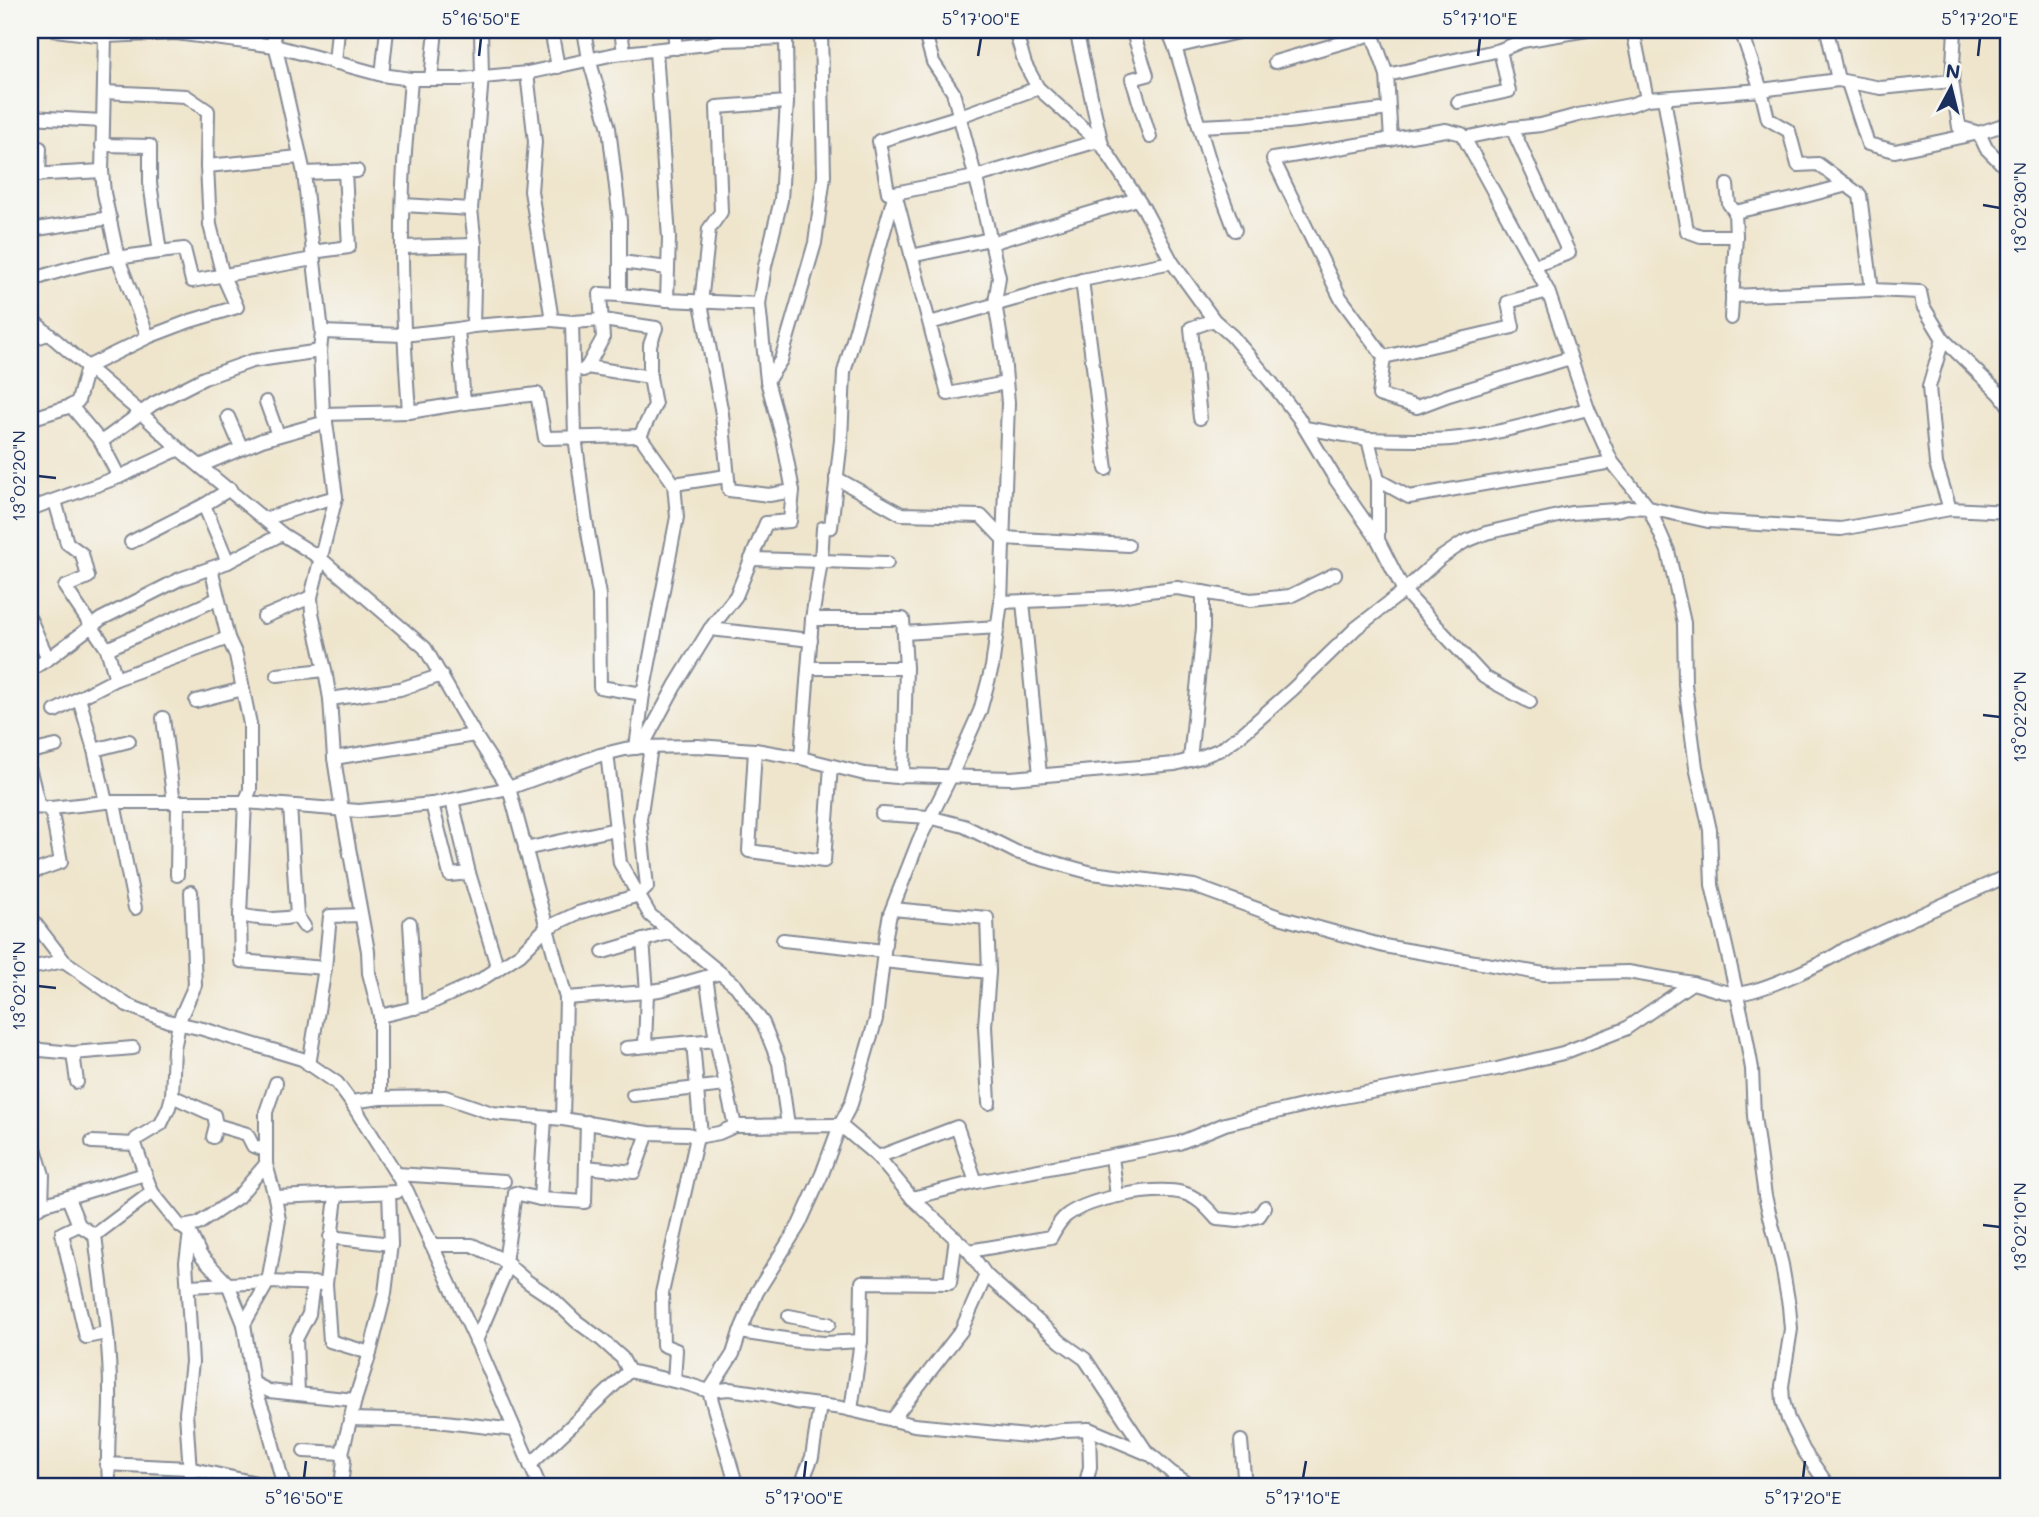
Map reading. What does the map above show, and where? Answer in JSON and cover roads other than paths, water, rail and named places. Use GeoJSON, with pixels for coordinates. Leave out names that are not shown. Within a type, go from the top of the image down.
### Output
{"type":"FeatureCollection","features":[{"type":"Feature","properties":{"kind":"street"},"geometry":{"type":"LineString","coordinates":[[55,30],[100,34],[176,32],[275,46],[382,75],[411,79],[462,79],[527,73],[624,53],[707,44],[722,35],[786,34],[787,102],[781,200],[759,304],[767,381],[783,439],[793,491],[790,521],[766,523],[736,596],[710,629],[643,747]]}},
{"type":"Feature","properties":{"kind":"street"},"geometry":{"type":"LineString","coordinates":[[272,30],[304,173],[321,332],[325,418],[336,498],[311,597],[312,613],[330,699],[334,758],[368,951],[369,973],[380,1016],[380,1098]]}},
{"type":"Feature","properties":{"kind":"street"},"geometry":{"type":"LineString","coordinates":[[335,63],[338,30]]}},
{"type":"Feature","properties":{"kind":"street"},"geometry":{"type":"LineString","coordinates":[[382,75],[387,30]]}},
{"type":"Feature","properties":{"kind":"street"},"geometry":{"type":"LineString","coordinates":[[431,79],[436,30]]}},
{"type":"Feature","properties":{"kind":"street"},"geometry":{"type":"LineString","coordinates":[[473,326],[475,245],[471,209],[482,76],[481,30]]}},
{"type":"Feature","properties":{"kind":"street"},"geometry":{"type":"LineString","coordinates":[[551,30],[558,66]]}},
{"type":"Feature","properties":{"kind":"street"},"geometry":{"type":"LineString","coordinates":[[584,30],[589,59],[609,128],[620,220],[620,295]]}},
{"type":"Feature","properties":{"kind":"street"},"geometry":{"type":"LineString","coordinates":[[621,30],[624,53]]}},
{"type":"Feature","properties":{"kind":"street"},"geometry":{"type":"LineString","coordinates":[[674,30],[676,48]]}},
{"type":"Feature","properties":{"kind":"street"},"geometry":{"type":"LineString","coordinates":[[767,381],[781,360],[814,243],[824,176],[821,30]]}},
{"type":"Feature","properties":{"kind":"street"},"geometry":{"type":"LineString","coordinates":[[737,1487],[709,1391],[733,1354],[757,1292],[799,1225],[851,1104],[876,1019],[886,935],[893,909],[929,817],[980,711],[992,667],[998,627],[1008,402],[995,303],[999,277],[953,92],[933,62],[924,30]]}},
{"type":"Feature","properties":{"kind":"street"},"geometry":{"type":"LineString","coordinates":[[1015,30],[1025,64],[1038,88],[1100,143],[1137,199],[1172,262],[1214,320],[1232,336],[1271,382],[1305,428],[1336,480],[1378,540],[1404,591],[1484,677],[1530,702]]}},
{"type":"Feature","properties":{"kind":"street"},"geometry":{"type":"LineString","coordinates":[[1076,30],[1100,143]]}},
{"type":"Feature","properties":{"kind":"street"},"geometry":{"type":"LineString","coordinates":[[1132,30],[1147,75],[1132,79],[1150,137]]}},
{"type":"Feature","properties":{"kind":"street"},"geometry":{"type":"LineString","coordinates":[[1168,30],[1212,169],[1235,230]]}},
{"type":"Feature","properties":{"kind":"street"},"geometry":{"type":"LineString","coordinates":[[1387,75],[1500,50],[1521,36],[1587,30]]}},
{"type":"Feature","properties":{"kind":"street"},"geometry":{"type":"LineString","coordinates":[[1633,30],[1647,99]]}},
{"type":"Feature","properties":{"kind":"street"},"geometry":{"type":"LineString","coordinates":[[1741,30],[1768,119],[1789,131],[1798,165],[1818,164],[1860,195],[1872,290]]}},
{"type":"Feature","properties":{"kind":"street"},"geometry":{"type":"LineString","coordinates":[[1827,30],[1843,81],[1868,144],[1895,151],[1979,133],[2009,123]]}},
{"type":"Feature","properties":{"kind":"street"},"geometry":{"type":"LineString","coordinates":[[1955,30],[1952,81],[1959,127],[1979,133],[1986,148],[2007,169],[2009,177]]}},
{"type":"Feature","properties":{"kind":"street"},"geometry":{"type":"LineString","coordinates":[[1175,47],[1238,32]]}},
{"type":"Feature","properties":{"kind":"street"},"geometry":{"type":"LineString","coordinates":[[1275,62],[1372,32],[1387,75],[1391,140]]}},
{"type":"Feature","properties":{"kind":"street"},"geometry":{"type":"LineString","coordinates":[[100,34],[104,92],[104,193],[118,258],[148,337]]}},
{"type":"Feature","properties":{"kind":"street"},"geometry":{"type":"LineString","coordinates":[[1458,102],[1509,91],[1500,50]]}},
{"type":"Feature","properties":{"kind":"street"},"geometry":{"type":"LineString","coordinates":[[656,51],[669,238],[667,300]]}},
{"type":"Feature","properties":{"kind":"street"},"geometry":{"type":"LineString","coordinates":[[527,73],[535,142],[531,191],[552,320]]}},
{"type":"Feature","properties":{"kind":"street"},"geometry":{"type":"LineString","coordinates":[[409,412],[402,247],[404,166],[411,79]]}},
{"type":"Feature","properties":{"kind":"street"},"geometry":{"type":"LineString","coordinates":[[1464,138],[1541,125],[1630,106],[1647,99],[1843,81],[1881,88],[1952,81]]}},
{"type":"Feature","properties":{"kind":"street"},"geometry":{"type":"LineString","coordinates":[[1038,88],[879,141],[888,192],[895,193],[975,177],[1100,143]]}},
{"type":"Feature","properties":{"kind":"street"},"geometry":{"type":"LineString","coordinates":[[30,419],[71,406],[78,401],[87,367],[148,337],[237,307],[223,276],[210,225],[208,111],[186,96],[104,92]]}},
{"type":"Feature","properties":{"kind":"street"},"geometry":{"type":"LineString","coordinates":[[1664,98],[1687,231],[1701,236],[1736,236]]}},
{"type":"Feature","properties":{"kind":"street"},"geometry":{"type":"LineString","coordinates":[[787,102],[717,107],[721,212],[709,229],[701,303],[722,414],[729,490],[769,495],[793,491]]}},
{"type":"Feature","properties":{"kind":"street"},"geometry":{"type":"LineString","coordinates":[[1199,126],[1288,122],[1389,109]]}},
{"type":"Feature","properties":{"kind":"street"},"geometry":{"type":"LineString","coordinates":[[30,117],[102,121]]}},
{"type":"Feature","properties":{"kind":"street"},"geometry":{"type":"LineString","coordinates":[[1512,128],[1569,253],[1534,266]]}},
{"type":"Feature","properties":{"kind":"street"},"geometry":{"type":"LineString","coordinates":[[1570,358],[1417,407],[1379,395],[1384,357],[1340,297],[1273,159],[1446,131],[1461,134],[1548,291],[1588,409],[1612,462],[1649,508],[1668,551],[1684,623],[1685,684],[1696,767],[1710,830],[1712,885],[1738,994],[1752,1069],[1754,1116],[1765,1196],[1789,1306],[1791,1329],[1782,1386],[1783,1401],[1788,1419],[1804,1451],[1829,1487]]}},
{"type":"Feature","properties":{"kind":"street"},"geometry":{"type":"LineString","coordinates":[[102,145],[150,146],[150,183],[160,252]]}},
{"type":"Feature","properties":{"kind":"street"},"geometry":{"type":"LineString","coordinates":[[40,148],[34,175],[102,172]]}},
{"type":"Feature","properties":{"kind":"street"},"geometry":{"type":"LineString","coordinates":[[207,166],[299,157]]}},
{"type":"Feature","properties":{"kind":"street"},"geometry":{"type":"LineString","coordinates":[[30,281],[57,270],[184,248],[192,281],[349,247],[351,171],[304,173]]}},
{"type":"Feature","properties":{"kind":"street"},"geometry":{"type":"LineString","coordinates":[[1727,185],[1729,204],[1735,212],[1736,236],[1731,318]]}},
{"type":"Feature","properties":{"kind":"street"},"geometry":{"type":"LineString","coordinates":[[1735,212],[1847,185]]}},
{"type":"Feature","properties":{"kind":"street"},"geometry":{"type":"LineString","coordinates":[[895,193],[947,394],[1006,383]]}},
{"type":"Feature","properties":{"kind":"street"},"geometry":{"type":"LineString","coordinates":[[801,758],[812,619],[824,528],[831,527],[841,440],[844,372],[895,193]]}},
{"type":"Feature","properties":{"kind":"street"},"geometry":{"type":"LineString","coordinates":[[911,256],[990,241],[1137,199]]}},
{"type":"Feature","properties":{"kind":"street"},"geometry":{"type":"LineString","coordinates":[[403,205],[471,209]]}},
{"type":"Feature","properties":{"kind":"street"},"geometry":{"type":"LineString","coordinates":[[30,230],[110,218]]}},
{"type":"Feature","properties":{"kind":"street"},"geometry":{"type":"LineString","coordinates":[[402,247],[475,245]]}},
{"type":"Feature","properties":{"kind":"street"},"geometry":{"type":"LineString","coordinates":[[621,262],[668,268]]}},
{"type":"Feature","properties":{"kind":"street"},"geometry":{"type":"LineString","coordinates":[[930,323],[1082,280],[1172,262]]}},
{"type":"Feature","properties":{"kind":"street"},"geometry":{"type":"LineString","coordinates":[[1082,280],[1106,469]]}},
{"type":"Feature","properties":{"kind":"street"},"geometry":{"type":"LineString","coordinates":[[1732,296],[1872,290],[1920,292],[1923,306],[1943,339],[2009,406]]}},
{"type":"Feature","properties":{"kind":"street"},"geometry":{"type":"LineString","coordinates":[[1384,357],[1513,327],[1508,302],[1548,291]]}},
{"type":"Feature","properties":{"kind":"street"},"geometry":{"type":"LineString","coordinates":[[575,377],[587,367],[603,338],[600,295],[701,303],[759,304]]}},
{"type":"Feature","properties":{"kind":"street"},"geometry":{"type":"LineString","coordinates":[[30,318],[179,449],[282,534],[320,558],[425,648],[509,788],[566,998],[563,1119]]}},
{"type":"Feature","properties":{"kind":"street"},"geometry":{"type":"LineString","coordinates":[[321,332],[404,335],[552,320],[603,320],[656,328],[650,345],[650,377],[655,405],[640,436]]}},
{"type":"Feature","properties":{"kind":"street"},"geometry":{"type":"LineString","coordinates":[[1200,418],[1191,328],[1214,320]]}},
{"type":"Feature","properties":{"kind":"street"},"geometry":{"type":"LineString","coordinates":[[572,322],[575,436],[599,595],[600,687],[643,694]]}},
{"type":"Feature","properties":{"kind":"street"},"geometry":{"type":"LineString","coordinates":[[458,329],[464,403]]}},
{"type":"Feature","properties":{"kind":"street"},"geometry":{"type":"LineString","coordinates":[[30,340],[48,334]]}},
{"type":"Feature","properties":{"kind":"street"},"geometry":{"type":"LineString","coordinates":[[1943,339],[1929,387],[1936,464],[1950,509]]}},
{"type":"Feature","properties":{"kind":"street"},"geometry":{"type":"LineString","coordinates":[[102,442],[153,404],[204,378],[252,361],[320,351]]}},
{"type":"Feature","properties":{"kind":"street"},"geometry":{"type":"LineString","coordinates":[[587,367],[650,377]]}},
{"type":"Feature","properties":{"kind":"street"},"geometry":{"type":"LineString","coordinates":[[200,466],[241,447],[325,418],[409,412],[537,394],[545,438],[640,436]]}},
{"type":"Feature","properties":{"kind":"street"},"geometry":{"type":"LineString","coordinates":[[266,402],[278,435]]}},
{"type":"Feature","properties":{"kind":"street"},"geometry":{"type":"LineString","coordinates":[[71,406],[102,442],[119,477]]}},
{"type":"Feature","properties":{"kind":"street"},"geometry":{"type":"LineString","coordinates":[[1305,428],[1368,439],[1453,439],[1588,409]]}},
{"type":"Feature","properties":{"kind":"street"},"geometry":{"type":"LineString","coordinates":[[228,417],[241,447]]}},
{"type":"Feature","properties":{"kind":"street"},"geometry":{"type":"LineString","coordinates":[[380,1016],[426,1005],[480,981],[520,954],[546,928],[578,913],[639,895],[647,887],[640,819],[643,694],[677,517],[674,484],[640,436]]}},
{"type":"Feature","properties":{"kind":"street"},"geometry":{"type":"LineString","coordinates":[[1368,439],[1378,480],[1378,540]]}},
{"type":"Feature","properties":{"kind":"street"},"geometry":{"type":"LineString","coordinates":[[30,509],[119,477],[179,449]]}},
{"type":"Feature","properties":{"kind":"street"},"geometry":{"type":"LineString","coordinates":[[1378,480],[1409,497],[1612,462]]}},
{"type":"Feature","properties":{"kind":"street"},"geometry":{"type":"LineString","coordinates":[[674,484],[727,476]]}},
{"type":"Feature","properties":{"kind":"street"},"geometry":{"type":"LineString","coordinates":[[836,478],[901,514],[981,516],[1002,538],[1128,545]]}},
{"type":"Feature","properties":{"kind":"street"},"geometry":{"type":"LineString","coordinates":[[131,542],[230,489]]}},
{"type":"Feature","properties":{"kind":"street"},"geometry":{"type":"LineString","coordinates":[[265,519],[336,498]]}},
{"type":"Feature","properties":{"kind":"street"},"geometry":{"type":"LineString","coordinates":[[55,501],[68,543],[82,554],[88,577],[65,587],[107,649],[117,679]]}},
{"type":"Feature","properties":{"kind":"street"},"geometry":{"type":"LineString","coordinates":[[204,505],[228,562]]}},
{"type":"Feature","properties":{"kind":"street"},"geometry":{"type":"LineString","coordinates":[[40,807],[110,802],[245,802],[359,811],[432,804],[509,788],[607,753],[643,747],[697,746],[755,750],[865,774],[897,777],[1011,778],[1175,764],[1221,749],[1241,735],[1356,628],[1404,591],[1438,559],[1464,542],[1486,533],[1571,513],[1628,507],[1649,508],[1708,521],[1841,529],[1950,509],[2009,512]]}},
{"type":"Feature","properties":{"kind":"street"},"geometry":{"type":"LineString","coordinates":[[30,670],[101,619],[180,579],[228,562],[282,534]]}},
{"type":"Feature","properties":{"kind":"street"},"geometry":{"type":"LineString","coordinates":[[751,559],[887,563]]}},
{"type":"Feature","properties":{"kind":"street"},"geometry":{"type":"LineString","coordinates":[[211,568],[228,638],[236,655],[250,724],[250,790],[245,802],[240,915],[242,961],[325,968]]}},
{"type":"Feature","properties":{"kind":"street"},"geometry":{"type":"LineString","coordinates":[[1001,602],[1116,597],[1177,588],[1251,600],[1290,596],[1335,574]]}},
{"type":"Feature","properties":{"kind":"street"},"geometry":{"type":"LineString","coordinates":[[1190,760],[1203,628],[1203,592]]}},
{"type":"Feature","properties":{"kind":"street"},"geometry":{"type":"LineString","coordinates":[[264,617],[311,597]]}},
{"type":"Feature","properties":{"kind":"street"},"geometry":{"type":"LineString","coordinates":[[107,649],[217,599]]}},
{"type":"Feature","properties":{"kind":"street"},"geometry":{"type":"LineString","coordinates":[[1023,602],[1041,775]]}},
{"type":"Feature","properties":{"kind":"street"},"geometry":{"type":"LineString","coordinates":[[30,619],[48,659]]}},
{"type":"Feature","properties":{"kind":"street"},"geometry":{"type":"LineString","coordinates":[[812,619],[903,619],[906,668],[903,775]]}},
{"type":"Feature","properties":{"kind":"street"},"geometry":{"type":"LineString","coordinates":[[904,633],[998,627]]}},
{"type":"Feature","properties":{"kind":"street"},"geometry":{"type":"LineString","coordinates":[[710,629],[811,640]]}},
{"type":"Feature","properties":{"kind":"street"},"geometry":{"type":"LineString","coordinates":[[55,711],[117,679],[228,638]]}},
{"type":"Feature","properties":{"kind":"street"},"geometry":{"type":"LineString","coordinates":[[809,668],[906,668]]}},
{"type":"Feature","properties":{"kind":"street"},"geometry":{"type":"LineString","coordinates":[[277,675],[325,670]]}},
{"type":"Feature","properties":{"kind":"street"},"geometry":{"type":"LineString","coordinates":[[330,699],[400,689],[442,675]]}},
{"type":"Feature","properties":{"kind":"street"},"geometry":{"type":"LineString","coordinates":[[196,701],[243,689]]}},
{"type":"Feature","properties":{"kind":"street"},"geometry":{"type":"LineString","coordinates":[[79,698],[110,802],[135,908]]}},
{"type":"Feature","properties":{"kind":"street"},"geometry":{"type":"LineString","coordinates":[[163,718],[176,803],[177,875]]}},
{"type":"Feature","properties":{"kind":"street"},"geometry":{"type":"LineString","coordinates":[[334,758],[475,735]]}},
{"type":"Feature","properties":{"kind":"street"},"geometry":{"type":"LineString","coordinates":[[94,750],[129,741]]}},
{"type":"Feature","properties":{"kind":"street"},"geometry":{"type":"LineString","coordinates":[[30,752],[56,746]]}},
{"type":"Feature","properties":{"kind":"street"},"geometry":{"type":"LineString","coordinates":[[755,750],[749,852],[824,861],[831,766]]}},
{"type":"Feature","properties":{"kind":"street"},"geometry":{"type":"LineString","coordinates":[[607,753],[620,863],[650,915],[736,986],[763,1023],[779,1063],[788,1125]]}},
{"type":"Feature","properties":{"kind":"street"},"geometry":{"type":"LineString","coordinates":[[30,771],[40,807],[61,862],[30,873],[30,884]]}},
{"type":"Feature","properties":{"kind":"street"},"geometry":{"type":"LineString","coordinates":[[452,800],[469,873],[498,969]]}},
{"type":"Feature","properties":{"kind":"street"},"geometry":{"type":"LineString","coordinates":[[432,804],[450,875],[469,873]]}},
{"type":"Feature","properties":{"kind":"street"},"geometry":{"type":"LineString","coordinates":[[240,915],[300,921],[290,806]]}},
{"type":"Feature","properties":{"kind":"street"},"geometry":{"type":"LineString","coordinates":[[883,814],[929,817],[964,826],[1016,852],[1079,870],[1194,886],[1279,918],[1384,946],[1545,974],[1628,972],[1738,994],[1755,990],[1833,957],[1845,949],[2009,875]]}},
{"type":"Feature","properties":{"kind":"street"},"geometry":{"type":"LineString","coordinates":[[525,849],[616,829]]}},
{"type":"Feature","properties":{"kind":"street"},"geometry":{"type":"LineString","coordinates":[[191,892],[195,985],[178,1023],[172,1096],[161,1124],[136,1139],[135,1144],[152,1192],[186,1230],[201,1256],[228,1284],[244,1324],[253,1383],[266,1419],[284,1487]]}},
{"type":"Feature","properties":{"kind":"street"},"geometry":{"type":"LineString","coordinates":[[893,909],[987,918],[989,972],[985,1026],[989,1103]]}},
{"type":"Feature","properties":{"kind":"street"},"geometry":{"type":"LineString","coordinates":[[309,1065],[325,968],[330,916],[361,915]]}},
{"type":"Feature","properties":{"kind":"street"},"geometry":{"type":"LineString","coordinates":[[30,917],[64,961],[127,1005],[178,1023],[302,1059],[337,1083],[407,1191],[540,1487]]}},
{"type":"Feature","properties":{"kind":"street"},"geometry":{"type":"LineString","coordinates":[[410,923],[415,1007]]}},
{"type":"Feature","properties":{"kind":"street"},"geometry":{"type":"LineString","coordinates":[[603,952],[671,932]]}},
{"type":"Feature","properties":{"kind":"street"},"geometry":{"type":"LineString","coordinates":[[30,938],[43,935]]}},
{"type":"Feature","properties":{"kind":"street"},"geometry":{"type":"LineString","coordinates":[[643,940],[647,992],[645,1046]]}},
{"type":"Feature","properties":{"kind":"street"},"geometry":{"type":"LineString","coordinates":[[783,940],[989,972]]}},
{"type":"Feature","properties":{"kind":"street"},"geometry":{"type":"LineString","coordinates":[[30,968],[64,961]]}},
{"type":"Feature","properties":{"kind":"street"},"geometry":{"type":"LineString","coordinates":[[566,998],[647,992],[720,973]]}},
{"type":"Feature","properties":{"kind":"street"},"geometry":{"type":"LineString","coordinates":[[706,977],[716,1040],[735,1126]]}},
{"type":"Feature","properties":{"kind":"street"},"geometry":{"type":"LineString","coordinates":[[912,1198],[976,1182],[1179,1143],[1225,1124],[1332,1099],[1497,1069],[1563,1053],[1625,1029],[1692,983]]}},
{"type":"Feature","properties":{"kind":"street"},"geometry":{"type":"LineString","coordinates":[[626,1048],[716,1040]]}},
{"type":"Feature","properties":{"kind":"street"},"geometry":{"type":"LineString","coordinates":[[674,1381],[676,1350],[663,1345],[662,1293],[699,1136],[693,1042]]}},
{"type":"Feature","properties":{"kind":"street"},"geometry":{"type":"LineString","coordinates":[[30,1049],[73,1053],[133,1048]]}},
{"type":"Feature","properties":{"kind":"street"},"geometry":{"type":"LineString","coordinates":[[73,1053],[77,1082]]}},
{"type":"Feature","properties":{"kind":"street"},"geometry":{"type":"LineString","coordinates":[[244,1324],[268,1282],[279,1220],[265,1150],[266,1112],[276,1083]]}},
{"type":"Feature","properties":{"kind":"street"},"geometry":{"type":"LineString","coordinates":[[633,1095],[726,1085]]}},
{"type":"Feature","properties":{"kind":"street"},"geometry":{"type":"LineString","coordinates":[[172,1096],[214,1115],[214,1131],[247,1134],[253,1146],[265,1150]]}},
{"type":"Feature","properties":{"kind":"street"},"geometry":{"type":"LineString","coordinates":[[351,1102],[380,1098],[445,1097],[492,1112],[699,1136],[719,1133],[735,1126],[840,1125],[878,1157],[912,1198],[969,1251],[986,1275],[1085,1359],[1148,1454]]}},
{"type":"Feature","properties":{"kind":"street"},"geometry":{"type":"LineString","coordinates":[[540,1199],[545,1118]]}},
{"type":"Feature","properties":{"kind":"street"},"geometry":{"type":"LineString","coordinates":[[476,1341],[507,1263],[514,1194],[585,1202],[587,1122]]}},
{"type":"Feature","properties":{"kind":"street"},"geometry":{"type":"LineString","coordinates":[[878,1157],[957,1127],[976,1182]]}},
{"type":"Feature","properties":{"kind":"street"},"geometry":{"type":"LineString","coordinates":[[30,1132],[43,1175],[41,1206]]}},
{"type":"Feature","properties":{"kind":"street"},"geometry":{"type":"LineString","coordinates":[[586,1167],[634,1172],[649,1132]]}},
{"type":"Feature","properties":{"kind":"street"},"geometry":{"type":"LineString","coordinates":[[92,1142],[135,1144]]}},
{"type":"Feature","properties":{"kind":"street"},"geometry":{"type":"LineString","coordinates":[[1112,1157],[1117,1196]]}},
{"type":"Feature","properties":{"kind":"street"},"geometry":{"type":"LineString","coordinates":[[186,1230],[238,1197],[266,1164]]}},
{"type":"Feature","properties":{"kind":"street"},"geometry":{"type":"LineString","coordinates":[[30,1214],[41,1206],[145,1174]]}},
{"type":"Feature","properties":{"kind":"street"},"geometry":{"type":"LineString","coordinates":[[397,1174],[504,1181]]}},
{"type":"Feature","properties":{"kind":"street"},"geometry":{"type":"LineString","coordinates":[[30,1178],[43,1175]]}},
{"type":"Feature","properties":{"kind":"street"},"geometry":{"type":"LineString","coordinates":[[275,1197],[407,1191]]}},
{"type":"Feature","properties":{"kind":"street"},"geometry":{"type":"LineString","coordinates":[[95,1235],[152,1192]]}},
{"type":"Feature","properties":{"kind":"street"},"geometry":{"type":"LineString","coordinates":[[969,1251],[1051,1237],[1065,1216],[1088,1204],[1117,1196],[1148,1192],[1183,1193],[1204,1203],[1217,1219],[1238,1221],[1259,1216],[1265,1207]]}},
{"type":"Feature","properties":{"kind":"street"},"geometry":{"type":"LineString","coordinates":[[341,1487],[345,1461],[342,1453],[385,1293],[391,1244],[389,1193]]}},
{"type":"Feature","properties":{"kind":"street"},"geometry":{"type":"LineString","coordinates":[[299,1394],[296,1339],[309,1314],[320,1283],[336,1196]]}},
{"type":"Feature","properties":{"kind":"street"},"geometry":{"type":"LineString","coordinates":[[68,1198],[79,1225],[95,1235]]}},
{"type":"Feature","properties":{"kind":"street"},"geometry":{"type":"LineString","coordinates":[[79,1225],[62,1233],[86,1337],[106,1332]]}},
{"type":"Feature","properties":{"kind":"street"},"geometry":{"type":"LineString","coordinates":[[186,1230],[192,1362],[186,1413],[191,1487]]}},
{"type":"Feature","properties":{"kind":"street"},"geometry":{"type":"LineString","coordinates":[[95,1235],[110,1391],[106,1464],[110,1487]]}},
{"type":"Feature","properties":{"kind":"street"},"geometry":{"type":"LineString","coordinates":[[330,1237],[391,1244]]}},
{"type":"Feature","properties":{"kind":"street"},"geometry":{"type":"LineString","coordinates":[[852,1410],[861,1341],[862,1282],[950,1283],[956,1238]]}},
{"type":"Feature","properties":{"kind":"street"},"geometry":{"type":"LineString","coordinates":[[431,1245],[472,1245],[507,1263],[602,1340],[622,1358],[629,1371],[709,1391],[746,1391],[794,1402],[852,1410],[914,1425],[1027,1436],[1063,1430],[1089,1430],[1148,1454],[1193,1487]]}},
{"type":"Feature","properties":{"kind":"street"},"geometry":{"type":"LineString","coordinates":[[892,1420],[961,1331],[986,1275]]}},
{"type":"Feature","properties":{"kind":"street"},"geometry":{"type":"LineString","coordinates":[[188,1286],[268,1282],[320,1283]]}},
{"type":"Feature","properties":{"kind":"street"},"geometry":{"type":"LineString","coordinates":[[320,1283],[330,1341],[370,1353]]}},
{"type":"Feature","properties":{"kind":"street"},"geometry":{"type":"LineString","coordinates":[[789,1316],[829,1324]]}},
{"type":"Feature","properties":{"kind":"street"},"geometry":{"type":"LineString","coordinates":[[798,1341],[803,1319]]}},
{"type":"Feature","properties":{"kind":"street"},"geometry":{"type":"LineString","coordinates":[[740,1332],[798,1341],[861,1341]]}},
{"type":"Feature","properties":{"kind":"street"},"geometry":{"type":"LineString","coordinates":[[530,1465],[629,1371]]}},
{"type":"Feature","properties":{"kind":"street"},"geometry":{"type":"LineString","coordinates":[[253,1383],[269,1391],[355,1400]]}},
{"type":"Feature","properties":{"kind":"street"},"geometry":{"type":"LineString","coordinates":[[804,1487],[804,1476],[812,1457],[820,1405]]}},
{"type":"Feature","properties":{"kind":"street"},"geometry":{"type":"LineString","coordinates":[[350,1419],[436,1421],[515,1430]]}},
{"type":"Feature","properties":{"kind":"street"},"geometry":{"type":"LineString","coordinates":[[1085,1487],[1090,1467],[1089,1430]]}},
{"type":"Feature","properties":{"kind":"street"},"geometry":{"type":"LineString","coordinates":[[1241,1441],[1245,1487]]}},
{"type":"Feature","properties":{"kind":"street"},"geometry":{"type":"LineString","coordinates":[[304,1451],[342,1453]]}},
{"type":"Feature","properties":{"kind":"street"},"geometry":{"type":"LineString","coordinates":[[106,1464],[188,1468],[274,1487]]}}]}
